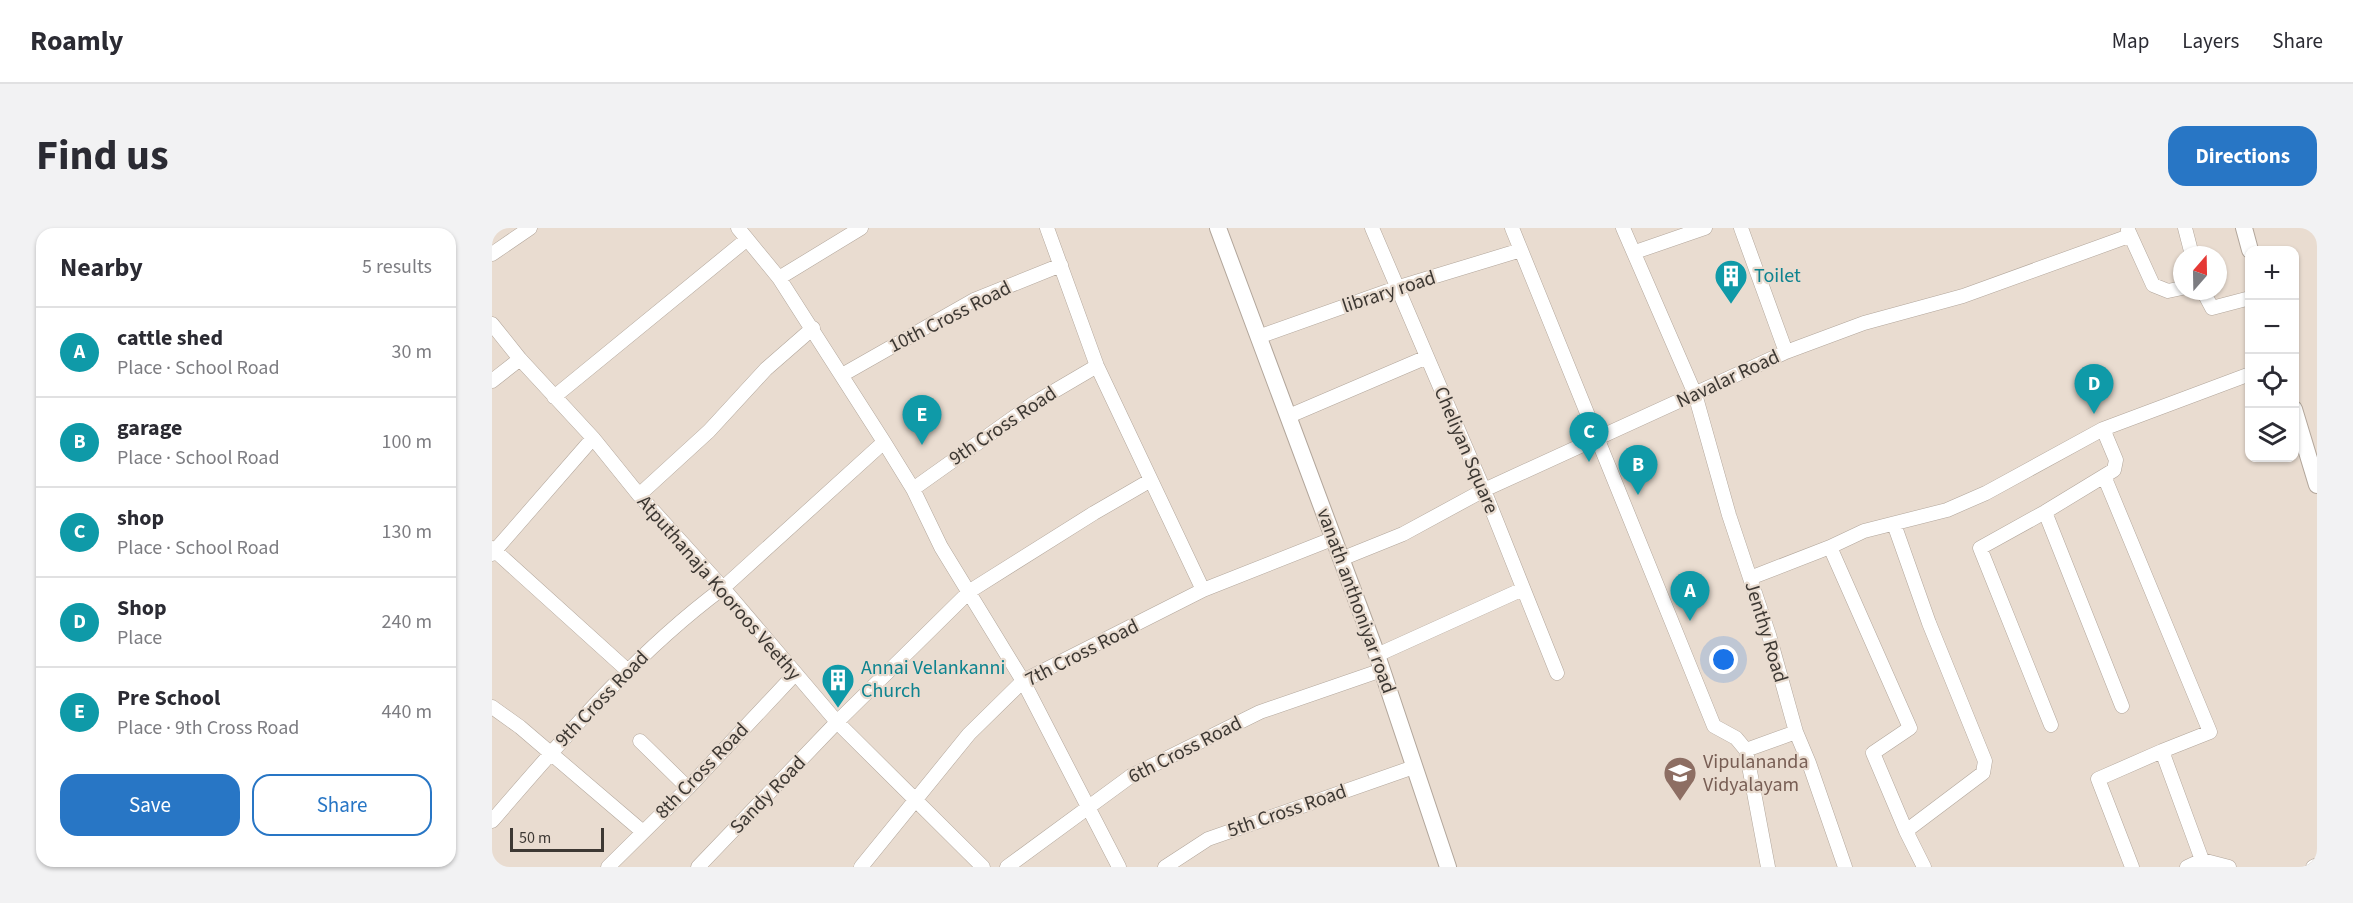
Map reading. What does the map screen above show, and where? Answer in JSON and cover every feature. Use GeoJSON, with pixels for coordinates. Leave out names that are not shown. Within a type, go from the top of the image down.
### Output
{"type":"FeatureCollection","features":[{"type":"Feature","properties":{"kind":"street"},"geometry":{"type":"LineString","coordinates":[[492,254],[530,228]]}},
{"type":"Feature","properties":{"kind":"street"},"geometry":{"type":"LineString","coordinates":[[779,278],[839,234],[861,228]]}},
{"type":"Feature","properties":{"kind":"street"},"geometry":{"type":"LineString","coordinates":[[1047,228],[1096,366],[1203,590]]}},
{"type":"Feature","properties":{"kind":"street","name":"vanath anthoniyar road"},"geometry":{"type":"LineString","coordinates":[[1218,228],[1380,663],[1448,867]]}},
{"type":"Feature","properties":{"kind":"street","name":"Cheliyan Square"},"geometry":{"type":"LineString","coordinates":[[1372,228],[1484,490],[1557,673]]}},
{"type":"Feature","properties":{"kind":"street"},"geometry":{"type":"LineString","coordinates":[[1512,228],[1714,726],[1736,738],[1746,750],[1768,867]]}},
{"type":"Feature","properties":{"kind":"street","name":"Jenthy Road"},"geometry":{"type":"LineString","coordinates":[[1623,228],[1695,394],[1769,635],[1796,732],[1845,867]]}},
{"type":"Feature","properties":{"kind":"street"},"geometry":{"type":"LineString","coordinates":[[1635,252],[1705,228]]}},
{"type":"Feature","properties":{"kind":"street"},"geometry":{"type":"LineString","coordinates":[[1741,228],[1786,352]]}},
{"type":"Feature","properties":{"kind":"street"},"geometry":{"type":"LineString","coordinates":[[2185,228],[2190,246]]}},
{"type":"Feature","properties":{"kind":"street"},"geometry":{"type":"LineString","coordinates":[[2244,228],[2249,246]]}},
{"type":"Feature","properties":{"kind":"street"},"geometry":{"type":"LineString","coordinates":[[2128,232],[2153,285],[2168,291],[2173,290]]}},
{"type":"Feature","properties":{"kind":"street","name":"Navalar Road"},"geometry":{"type":"LineString","coordinates":[[1341,559],[1403,534],[1484,490],[1786,352],[1864,323],[1963,296],[2128,232]]}},
{"type":"Feature","properties":{"kind":"street"},"geometry":{"type":"LineString","coordinates":[[554,397],[742,234],[779,278],[813,328],[913,489],[941,547],[1023,681],[1119,867]]}},
{"type":"Feature","properties":{"kind":"street","name":"library road"},"geometry":{"type":"LineString","coordinates":[[1258,336],[1396,288],[1521,250]]}},
{"type":"Feature","properties":{"kind":"street","name":"10th Cross Road"},"geometry":{"type":"LineString","coordinates":[[842,375],[974,300],[1061,266]]}},
{"type":"Feature","properties":{"kind":"street"},"geometry":{"type":"LineString","coordinates":[[2207,300],[2212,308],[2245,299]]}},
{"type":"Feature","properties":{"kind":"street","name":"Atputhanaja Kooroos Veethy"},"geometry":{"type":"LineString","coordinates":[[492,324],[837,722],[983,867]]}},
{"type":"Feature","properties":{"kind":"street"},"geometry":{"type":"LineString","coordinates":[[639,495],[709,431],[766,369],[813,328]]}},
{"type":"Feature","properties":{"kind":"street"},"geometry":{"type":"LineString","coordinates":[[1289,416],[1427,357]]}},
{"type":"Feature","properties":{"kind":"street"},"geometry":{"type":"LineString","coordinates":[[492,381],[520,359]]}},
{"type":"Feature","properties":{"kind":"street","name":"9th Cross Road"},"geometry":{"type":"LineString","coordinates":[[913,489],[1034,403],[1096,366]]}},
{"type":"Feature","properties":{"kind":"street"},"geometry":{"type":"LineString","coordinates":[[1750,578],[1830,547],[1864,531],[1947,510],[1986,492],[2103,429],[2245,376]]}},
{"type":"Feature","properties":{"kind":"street"},"geometry":{"type":"LineString","coordinates":[[2299,423],[2317,485]]}},
{"type":"Feature","properties":{"kind":"street"},"geometry":{"type":"LineString","coordinates":[[2051,725],[1980,548],[2114,470],[2116,460],[2103,429]]}},
{"type":"Feature","properties":{"kind":"street"},"geometry":{"type":"LineString","coordinates":[[593,438],[493,551],[627,670]]}},
{"type":"Feature","properties":{"kind":"street","name":"9th Cross Road"},"geometry":{"type":"LineString","coordinates":[[492,821],[627,670],[696,608],[723,588],[884,442]]}},
{"type":"Feature","properties":{"kind":"street"},"geometry":{"type":"LineString","coordinates":[[2104,476],[2210,732],[2098,779],[2132,867]]}},
{"type":"Feature","properties":{"kind":"street"},"geometry":{"type":"LineString","coordinates":[[970,591],[1151,480]]}},
{"type":"Feature","properties":{"kind":"street"},"geometry":{"type":"LineString","coordinates":[[2044,512],[2122,706]]}},
{"type":"Feature","properties":{"kind":"street"},"geometry":{"type":"LineString","coordinates":[[1894,524],[1929,623],[1985,761],[1983,773],[1906,831]]}},
{"type":"Feature","properties":{"kind":"street","name":"7th Cross Road"},"geometry":{"type":"LineString","coordinates":[[861,867],[915,798],[969,735],[1023,681],[1203,590],[1332,539]]}},
{"type":"Feature","properties":{"kind":"street"},"geometry":{"type":"LineString","coordinates":[[1830,547],[1910,728],[1873,753],[1924,867]]}},
{"type":"Feature","properties":{"kind":"street","name":"6th Cross Road"},"geometry":{"type":"LineString","coordinates":[[1007,867],[1131,776],[1260,712],[1380,663],[1523,589]]}},
{"type":"Feature","properties":{"kind":"street","name":"Sandy Road"},"geometry":{"type":"LineString","coordinates":[[698,867],[837,722],[970,591]]}},
{"type":"Feature","properties":{"kind":"street","name":"8th Cross Road"},"geometry":{"type":"LineString","coordinates":[[608,867],[688,788],[795,675]]}},
{"type":"Feature","properties":{"kind":"street"},"geometry":{"type":"LineString","coordinates":[[492,707],[520,727],[643,832]]}},
{"type":"Feature","properties":{"kind":"street"},"geometry":{"type":"LineString","coordinates":[[1746,750],[1796,732]]}},
{"type":"Feature","properties":{"kind":"street"},"geometry":{"type":"LineString","coordinates":[[640,741],[688,788]]}},
{"type":"Feature","properties":{"kind":"street"},"geometry":{"type":"LineString","coordinates":[[2162,751],[2202,860]]}},
{"type":"Feature","properties":{"kind":"street","name":"5th Cross Road"},"geometry":{"type":"LineString","coordinates":[[1165,867],[1208,839],[1414,767]]}},
{"type":"Feature","properties":{"kind":"street"},"geometry":{"type":"LineString","coordinates":[[2187,867],[2202,860],[2229,867]]}},
{"type":"Feature","properties":{"kind":"street"},"geometry":{"type":"LineString","coordinates":[[2313,867],[2317,865]]}},
{"type":"Feature","properties":{"kind":"place","name":"Toilet"},"geometry":{"type":"Point","coordinates":[1731,305]}},
{"type":"Feature","properties":{"kind":"place","name":"Shop"},"geometry":{"type":"Point","coordinates":[2094,414]}},
{"type":"Feature","properties":{"kind":"place","name":"Pre School"},"geometry":{"type":"Point","coordinates":[922,445]}},
{"type":"Feature","properties":{"kind":"place","name":"shop"},"geometry":{"type":"Point","coordinates":[1589,462]}},
{"type":"Feature","properties":{"kind":"place","name":"garage"},"geometry":{"type":"Point","coordinates":[1638,495]}},
{"type":"Feature","properties":{"kind":"place","name":"cattle shed"},"geometry":{"type":"Point","coordinates":[1690,621]}},
{"type":"Feature","properties":{"kind":"place","name":"Annai Velankanni Church"},"geometry":{"type":"Point","coordinates":[838,709]}},
{"type":"Feature","properties":{"kind":"place","name":"Vipulananda Vidyalayam"},"geometry":{"type":"Point","coordinates":[1680,802]}}]}
